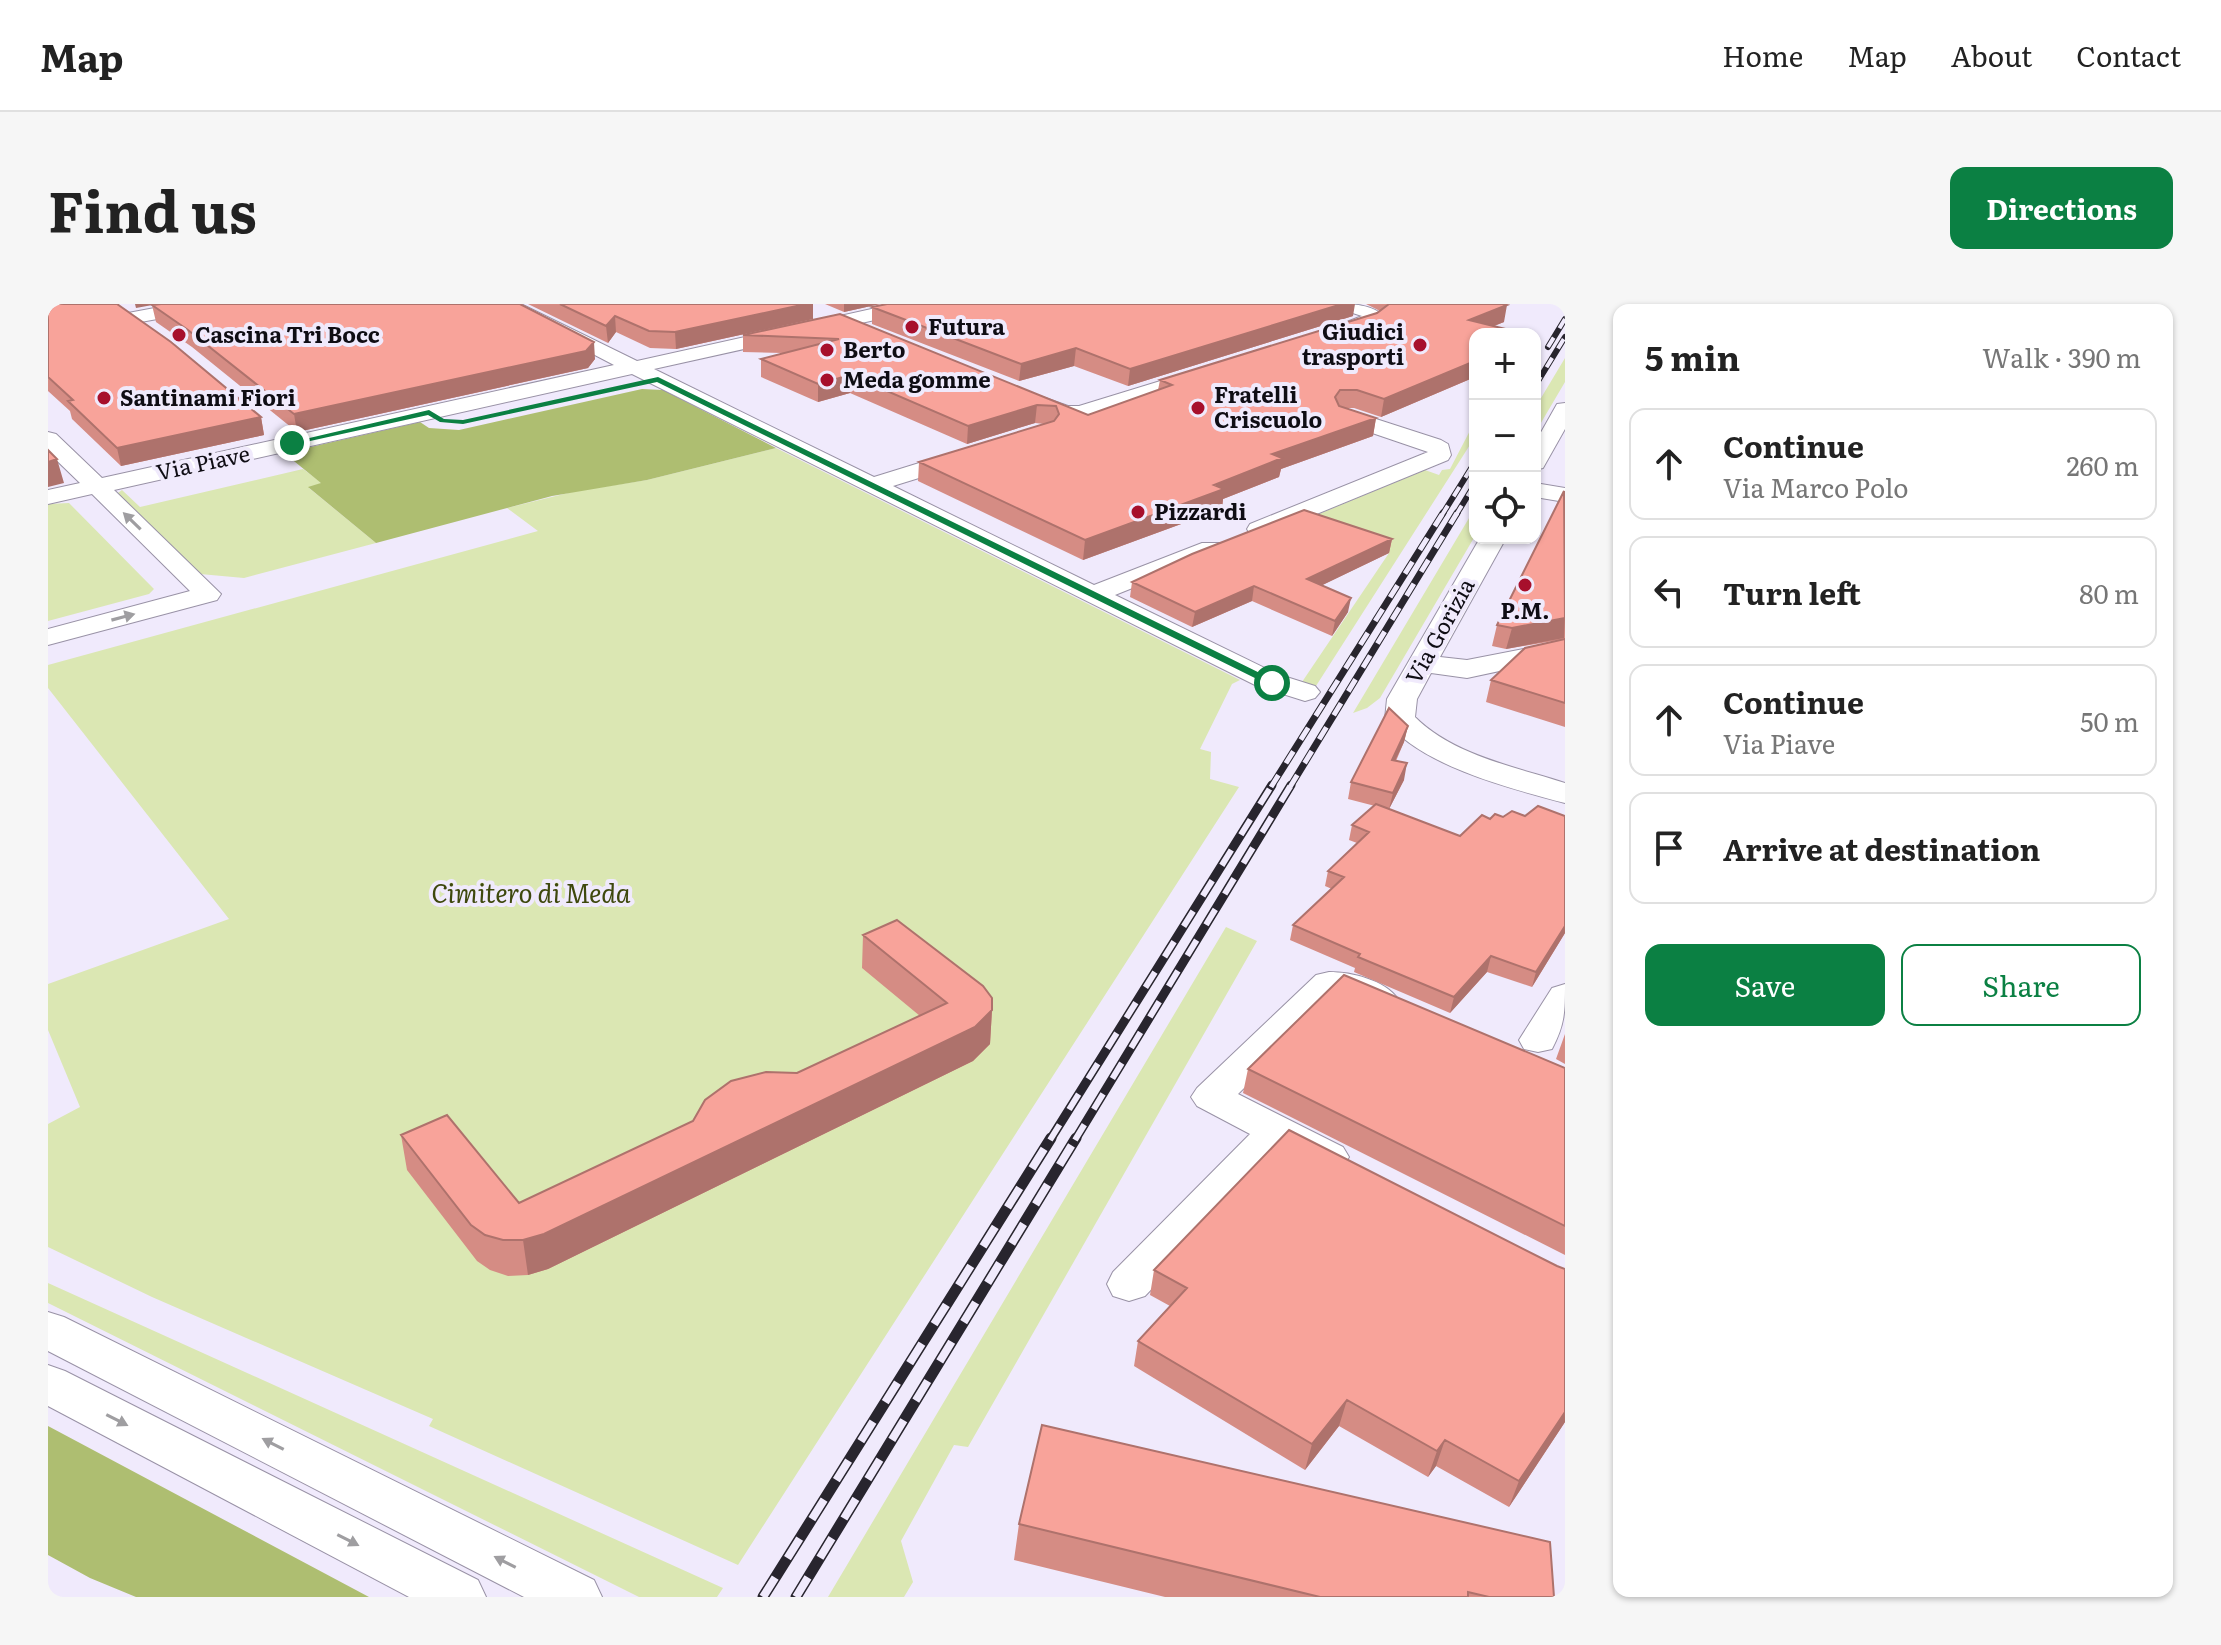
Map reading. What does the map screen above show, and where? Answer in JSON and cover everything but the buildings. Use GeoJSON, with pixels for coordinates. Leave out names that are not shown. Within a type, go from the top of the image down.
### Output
{"type":"FeatureCollection","features":[{"type":"Feature","properties":{"kind":"street"},"geometry":{"type":"LineString","coordinates":[[112,304],[159,335]]}},
{"type":"Feature","properties":{"kind":"street"},"geometry":{"type":"LineString","coordinates":[[135,317],[208,304]]}},
{"type":"Feature","properties":{"kind":"street","name":"Via Piave"},"geometry":{"type":"LineString","coordinates":[[59,495],[283,436],[429,412],[920,304]]}},
{"type":"Feature","properties":{"kind":"street"},"geometry":{"type":"LineString","coordinates":[[1321,337],[1375,317],[1370,312],[1344,304]]}},
{"type":"Feature","properties":{"kind":"street"},"geometry":{"type":"LineString","coordinates":[[514,305],[1272,683],[1305,692]]}},
{"type":"Feature","properties":{"kind":"street"},"geometry":{"type":"LineString","coordinates":[[814,310],[872,333]]}},
{"type":"Feature","properties":{"kind":"street"},"geometry":{"type":"LineString","coordinates":[[1017,392],[1070,412],[1080,412],[1231,365]]}},
{"type":"Feature","properties":{"kind":"street"},"geometry":{"type":"LineString","coordinates":[[429,412],[443,421],[463,422],[658,379]]}},
{"type":"Feature","properties":{"kind":"street"},"geometry":{"type":"LineString","coordinates":[[1541,452],[1565,409]]}},
{"type":"Feature","properties":{"kind":"street"},"geometry":{"type":"LineString","coordinates":[[1094,594],[1438,457],[1440,449],[1345,416]]}},
{"type":"Feature","properties":{"kind":"street"},"geometry":{"type":"LineString","coordinates":[[48,439],[208,594],[48,637]]}},
{"type":"Feature","properties":{"kind":"street"},"geometry":{"type":"LineString","coordinates":[[872,485],[988,449]]}},
{"type":"Feature","properties":{"kind":"street"},"geometry":{"type":"LineString","coordinates":[[1541,491],[1565,495]]}},
{"type":"Feature","properties":{"kind":"street"},"geometry":{"type":"LineString","coordinates":[[59,495],[136,558]]}},
{"type":"Feature","properties":{"kind":"street","name":"Via Gorizia"},"geometry":{"type":"LineString","coordinates":[[1490,544],[1399,706],[1400,719],[1431,745],[1565,793]]}},
{"type":"Feature","properties":{"kind":"street"},"geometry":{"type":"LineString","coordinates":[[158,580],[180,602]]}},
{"type":"Feature","properties":{"kind":"street"},"geometry":{"type":"LineString","coordinates":[[1423,664],[1467,669],[1565,649]]}},
{"type":"Feature","properties":{"kind":"street"},"geometry":{"type":"LineString","coordinates":[[1360,1173],[1211,1097],[1329,983],[1343,983],[1412,1013]]}},
{"type":"Feature","properties":{"kind":"street"},"geometry":{"type":"LineString","coordinates":[[1533,1057],[1565,996]]}},
{"type":"Feature","properties":{"kind":"street"},"geometry":{"type":"LineString","coordinates":[[1129,1284],[1278,1131]]}},
{"type":"Feature","properties":{"kind":"street"},"geometry":{"type":"LineString","coordinates":[[48,1330],[575,1597]]}},
{"type":"Feature","properties":{"kind":"street"},"geometry":{"type":"LineString","coordinates":[[48,1384],[459,1597]]}},
{"type":"Feature","properties":{"kind":"green space"},"geometry":{"type":"Polygon","coordinates":[[[1565,358],[1565,382],[1541,423],[1541,398],[1565,358]]]}},
{"type":"Feature","properties":{"kind":"green space"},"geometry":{"type":"Polygon","coordinates":[[[642,389],[663,390],[776,448],[647,480],[552,496],[376,543],[308,487],[321,483],[284,453],[420,422],[429,428],[459,430],[642,389]]]}},
{"type":"Feature","properties":{"kind":"green space"},"geometry":{"type":"Polygon","coordinates":[[[1469,433],[1469,446],[1316,686],[1302,682],[1389,553],[1304,520],[1425,470],[1439,475],[1442,470],[1450,469],[1469,433]]]}},
{"type":"Feature","properties":{"kind":"green space","name":"Cimitero di Meda"},"geometry":{"type":"Polygon","coordinates":[[[776,448],[1240,680],[1232,684],[1200,749],[1211,752],[1210,779],[1239,787],[738,1565],[429,1426],[433,1419],[152,1297],[48,1247],[48,1124],[80,1107],[48,1030],[48,984],[229,919],[48,688],[48,665],[538,531],[507,508],[576,491],[647,480],[776,448]]]}},
{"type":"Feature","properties":{"kind":"green space"},"geometry":{"type":"Polygon","coordinates":[[[303,469],[322,483],[309,488],[376,543],[244,578],[200,574],[115,495],[122,490],[140,507],[303,469]]]}},
{"type":"Feature","properties":{"kind":"green space"},"geometry":{"type":"Polygon","coordinates":[[[69,503],[154,589],[149,594],[48,621],[48,504],[69,503]]]}},
{"type":"Feature","properties":{"kind":"green space"},"geometry":{"type":"Polygon","coordinates":[[[1469,518],[1470,544],[1380,698],[1367,708],[1353,713],[1469,518]]]}},
{"type":"Feature","properties":{"kind":"green space"},"geometry":{"type":"Polygon","coordinates":[[[1226,927],[1257,941],[968,1447],[954,1445],[901,1541],[913,1582],[904,1597],[828,1597],[1226,927]]]}},
{"type":"Feature","properties":{"kind":"green space"},"geometry":{"type":"Polygon","coordinates":[[[48,1283],[723,1588],[717,1597],[639,1597],[48,1303],[48,1283]]]}},
{"type":"Feature","properties":{"kind":"green space"},"geometry":{"type":"Polygon","coordinates":[[[48,1426],[369,1597],[136,1597],[90,1578],[48,1555],[48,1426]]]}},
{"type":"Feature","properties":{"kind":"railway"},"geometry":{"type":"LineString","coordinates":[[1548,347],[1565,319]]}},
{"type":"Feature","properties":{"kind":"railway"},"geometry":{"type":"LineString","coordinates":[[1541,376],[1565,337]]}},
{"type":"Feature","properties":{"kind":"railway"},"geometry":{"type":"LineString","coordinates":[[1442,515],[1469,472]]}},
{"type":"Feature","properties":{"kind":"railway"},"geometry":{"type":"LineString","coordinates":[[1456,515],[1469,494]]}},
{"type":"Feature","properties":{"kind":"railway"},"geometry":{"type":"LineString","coordinates":[[1271,787],[1443,513]]}},
{"type":"Feature","properties":{"kind":"railway"},"geometry":{"type":"LineString","coordinates":[[1290,787],[1457,513]]}},
{"type":"Feature","properties":{"kind":"railway"},"geometry":{"type":"LineString","coordinates":[[1050,1140],[1272,785]]}},
{"type":"Feature","properties":{"kind":"railway"},"geometry":{"type":"LineString","coordinates":[[1075,1140],[1291,785]]}},
{"type":"Feature","properties":{"kind":"railway"},"geometry":{"type":"LineString","coordinates":[[763,1597],[1051,1138]]}},
{"type":"Feature","properties":{"kind":"railway"},"geometry":{"type":"LineString","coordinates":[[796,1597],[1076,1138]]}},
{"type":"Feature","properties":{"kind":"place","name":"Futura"},"geometry":{"type":"Point","coordinates":[912,327]}},
{"type":"Feature","properties":{"kind":"place","name":"Cascina Tri Bocc"},"geometry":{"type":"Point","coordinates":[179,335]}},
{"type":"Feature","properties":{"kind":"place","name":"Giudici trasporti"},"geometry":{"type":"Point","coordinates":[1420,345]}},
{"type":"Feature","properties":{"kind":"place","name":"Berto"},"geometry":{"type":"Point","coordinates":[827,350]}},
{"type":"Feature","properties":{"kind":"place","name":"Meda gomme"},"geometry":{"type":"Point","coordinates":[827,380]}},
{"type":"Feature","properties":{"kind":"place","name":"Santinami Fiori"},"geometry":{"type":"Point","coordinates":[104,398]}},
{"type":"Feature","properties":{"kind":"place","name":"Fratelli Criscuolo"},"geometry":{"type":"Point","coordinates":[1198,408]}},
{"type":"Feature","properties":{"kind":"place","name":"Pizzardi"},"geometry":{"type":"Point","coordinates":[1138,512]}},
{"type":"Feature","properties":{"kind":"place","name":"P.M."},"geometry":{"type":"Point","coordinates":[1525,585]}},
{"type":"Feature","properties":{"kind":"route"},"geometry":{"type":"LineString","coordinates":[[292,443],[429,412],[443,421],[463,422],[658,379],[1272,683]]}}]}
